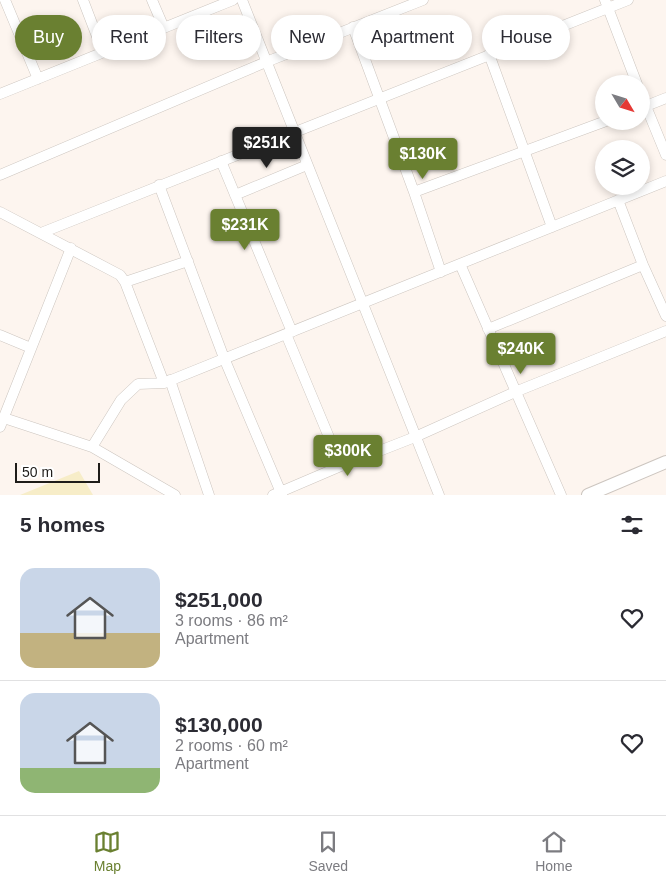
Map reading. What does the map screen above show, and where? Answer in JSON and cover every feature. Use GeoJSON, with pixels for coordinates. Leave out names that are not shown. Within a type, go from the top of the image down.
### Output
{"type":"FeatureCollection","features":[{"type":"Feature","properties":{"kind":"street"},"geometry":{"type":"LineString","coordinates":[[6,0],[38,79]]}},
{"type":"Feature","properties":{"kind":"street"},"geometry":{"type":"LineString","coordinates":[[83,0],[92,23]]}},
{"type":"Feature","properties":{"kind":"street"},"geometry":{"type":"LineString","coordinates":[[152,0],[158,15]]}},
{"type":"Feature","properties":{"kind":"street"},"geometry":{"type":"LineString","coordinates":[[166,27],[233,0]]}},
{"type":"Feature","properties":{"kind":"street"},"geometry":{"type":"LineString","coordinates":[[242,0],[439,495]]}},
{"type":"Feature","properties":{"kind":"street"},"geometry":{"type":"LineString","coordinates":[[386,15],[423,0]]}},
{"type":"Feature","properties":{"kind":"street"},"geometry":{"type":"LineString","coordinates":[[570,19],[606,4],[628,0]]}},
{"type":"Feature","properties":{"kind":"street"},"geometry":{"type":"LineString","coordinates":[[606,4],[634,75]]}},
{"type":"Feature","properties":{"kind":"street"},"geometry":{"type":"LineString","coordinates":[[0,175],[266,62],[353,28]]}},
{"type":"Feature","properties":{"kind":"street"},"geometry":{"type":"LineString","coordinates":[[0,94],[92,57]]}},
{"type":"Feature","properties":{"kind":"street"},"geometry":{"type":"LineString","coordinates":[[41,233],[482,57]]}},
{"type":"Feature","properties":{"kind":"street"},"geometry":{"type":"LineString","coordinates":[[365,60],[414,192],[441,272]]}},
{"type":"Feature","properties":{"kind":"street"},"geometry":{"type":"LineString","coordinates":[[491,60],[552,227]]}},
{"type":"Feature","properties":{"kind":"street"},"geometry":{"type":"LineString","coordinates":[[650,105],[666,98]]}},
{"type":"Feature","properties":{"kind":"street"},"geometry":{"type":"LineString","coordinates":[[650,120],[666,155]]}},
{"type":"Feature","properties":{"kind":"street"},"geometry":{"type":"LineString","coordinates":[[414,192],[595,125]]}},
{"type":"Feature","properties":{"kind":"street"},"geometry":{"type":"LineString","coordinates":[[221,160],[340,466]]}},
{"type":"Feature","properties":{"kind":"street"},"geometry":{"type":"LineString","coordinates":[[235,195],[307,165]]}},
{"type":"Feature","properties":{"kind":"street"},"geometry":{"type":"LineString","coordinates":[[92,447],[121,400],[138,384],[167,381],[666,181]]}},
{"type":"Feature","properties":{"kind":"street"},"geometry":{"type":"LineString","coordinates":[[159,185],[224,358],[279,494],[340,466],[415,438],[515,392],[666,332]]}},
{"type":"Feature","properties":{"kind":"street"},"geometry":{"type":"LineString","coordinates":[[618,200],[666,316]]}},
{"type":"Feature","properties":{"kind":"street"},"geometry":{"type":"LineString","coordinates":[[0,212],[120,274],[126,282],[167,381],[209,495]]}},
{"type":"Feature","properties":{"kind":"street"},"geometry":{"type":"LineString","coordinates":[[71,248],[2,422],[92,447],[175,495]]}},
{"type":"Feature","properties":{"kind":"street"},"geometry":{"type":"LineString","coordinates":[[126,282],[188,261]]}},
{"type":"Feature","properties":{"kind":"street"},"geometry":{"type":"LineString","coordinates":[[460,264],[561,495]]}},
{"type":"Feature","properties":{"kind":"street"},"geometry":{"type":"LineString","coordinates":[[488,329],[644,265]]}},
{"type":"Feature","properties":{"kind":"street"},"geometry":{"type":"LineString","coordinates":[[0,335],[31,348]]}},
{"type":"Feature","properties":{"kind":"street"},"geometry":{"type":"LineString","coordinates":[[588,495],[666,462]]}},
{"type":"Feature","properties":{"kind":"sand"},"geometry":{"type":"Polygon","coordinates":[[[79,471],[93,495],[20,495],[79,471]]]}}]}
